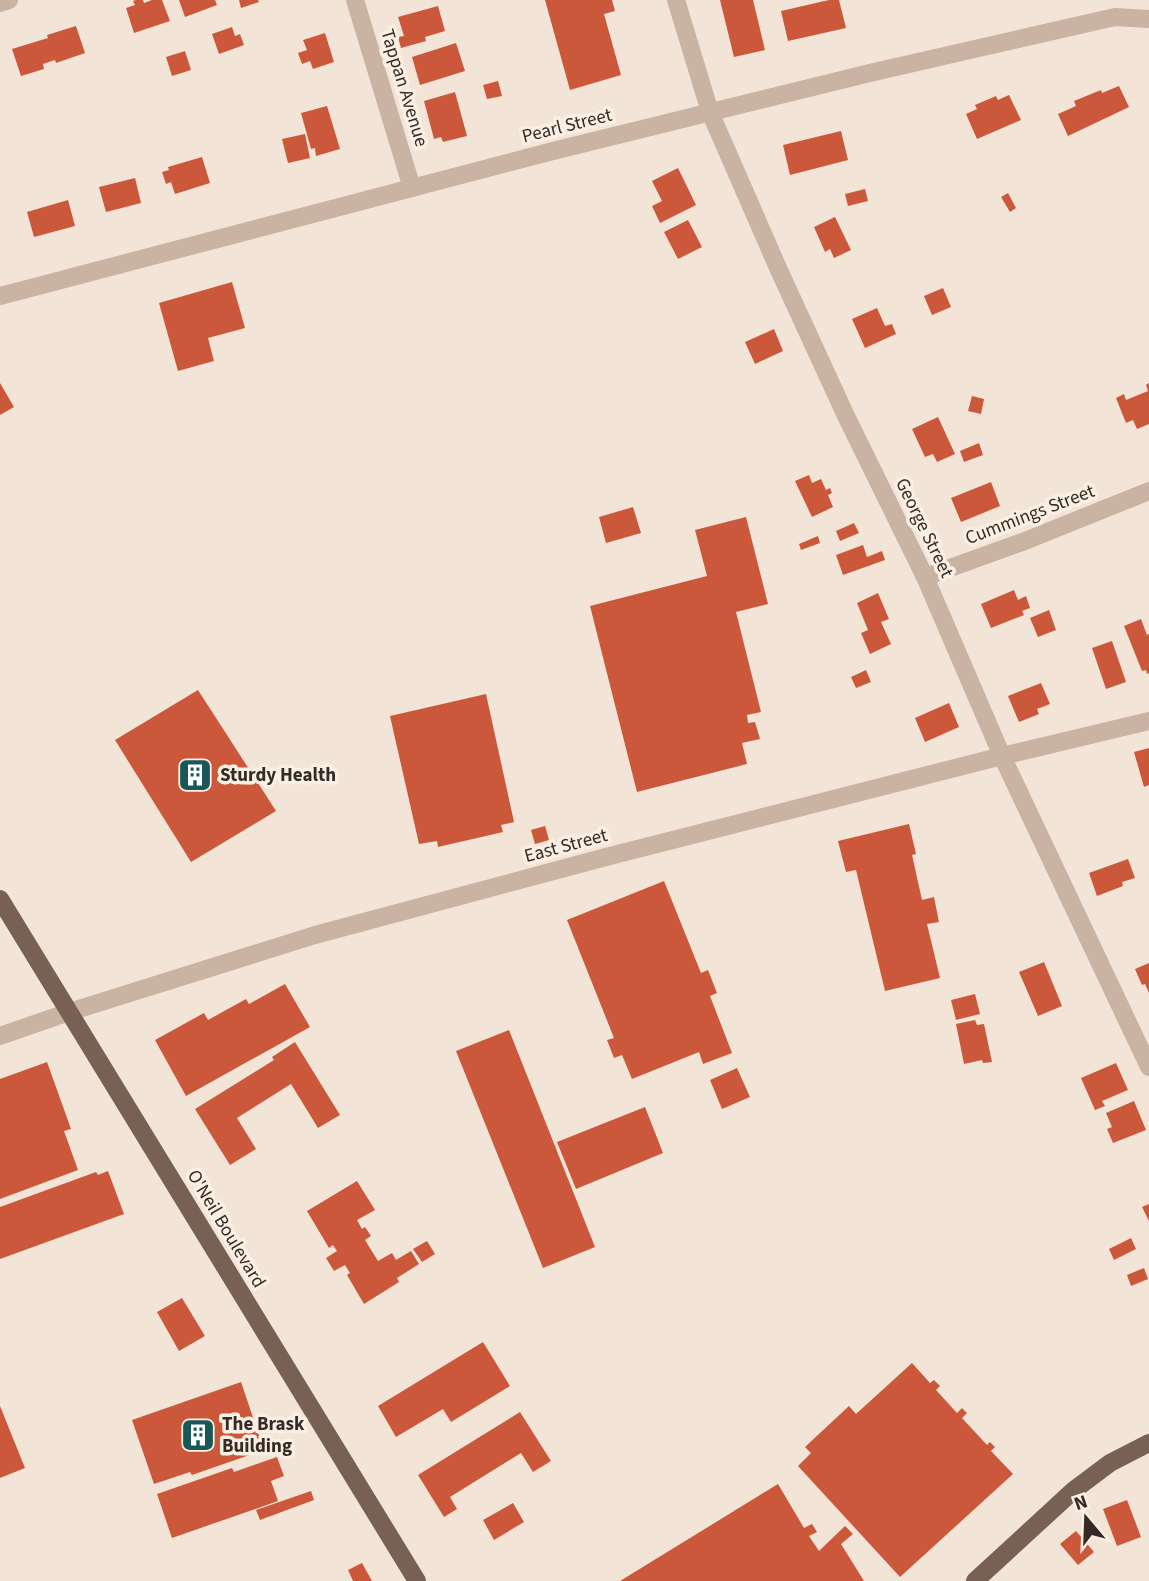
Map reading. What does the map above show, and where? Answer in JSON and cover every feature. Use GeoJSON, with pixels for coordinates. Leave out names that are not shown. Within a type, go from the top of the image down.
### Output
{"type":"FeatureCollection","features":[{"type":"Feature","properties":{"kind":"main road","name":"O'Neil Boulevard"},"geometry":{"type":"LineString","coordinates":[[0,899],[417,1581]]}},
{"type":"Feature","properties":{"kind":"main road"},"geometry":{"type":"LineString","coordinates":[[975,1581],[1074,1490],[1110,1463],[1149,1443]]}},
{"type":"Feature","properties":{"kind":"street"},"geometry":{"type":"LineString","coordinates":[[0,3],[9,0]]}},
{"type":"Feature","properties":{"kind":"street","name":"Tappan Avenue"},"geometry":{"type":"LineString","coordinates":[[355,0],[412,188]]}},
{"type":"Feature","properties":{"kind":"street","name":"George Street"},"geometry":{"type":"LineString","coordinates":[[677,0],[710,112],[778,268],[846,416],[925,577],[1002,756],[1149,1067]]}},
{"type":"Feature","properties":{"kind":"street","name":"Pearl Street"},"geometry":{"type":"LineString","coordinates":[[0,296],[412,188],[874,72],[1115,17],[1149,19]]}},
{"type":"Feature","properties":{"kind":"street","name":"Cummings Street"},"geometry":{"type":"LineString","coordinates":[[925,577],[1025,541],[1149,491]]}},
{"type":"Feature","properties":{"kind":"street","name":"East Street"},"geometry":{"type":"LineString","coordinates":[[0,1036],[328,932],[619,853],[1149,721]]}},
{"type":"Feature","properties":{"kind":"building"},"geometry":{"type":"Polygon","coordinates":[[[143,0],[144,3],[162,0],[170,21],[134,33],[126,8],[135,5],[133,1],[143,0]]]}},
{"type":"Feature","properties":{"kind":"building"},"geometry":{"type":"Polygon","coordinates":[[[179,0],[215,0],[217,5],[185,17],[179,0]]]}},
{"type":"Feature","properties":{"kind":"building"},"geometry":{"type":"Polygon","coordinates":[[[239,0],[258,0],[259,2],[241,8],[239,0]]]}},
{"type":"Feature","properties":{"kind":"building"},"geometry":{"type":"Polygon","coordinates":[[[545,0],[612,0],[615,11],[604,14],[621,75],[570,90],[545,0]]]}},
{"type":"Feature","properties":{"kind":"building"},"geometry":{"type":"Polygon","coordinates":[[[720,0],[753,0],[765,50],[734,57],[720,0]]]}},
{"type":"Feature","properties":{"kind":"building"},"geometry":{"type":"Polygon","coordinates":[[[839,0],[846,28],[788,41],[781,11],[839,0]]]}},
{"type":"Feature","properties":{"kind":"building"},"geometry":{"type":"Polygon","coordinates":[[[438,6],[445,31],[425,37],[426,41],[401,48],[398,37],[404,36],[398,17],[438,6]]]}},
{"type":"Feature","properties":{"kind":"building"},"geometry":{"type":"Polygon","coordinates":[[[76,26],[85,53],[56,63],[55,60],[43,64],[44,69],[21,76],[12,49],[76,26]]]}},
{"type":"Feature","properties":{"kind":"building"},"geometry":{"type":"Polygon","coordinates":[[[232,27],[235,36],[240,34],[244,45],[219,54],[212,34],[232,27]]]}},
{"type":"Feature","properties":{"kind":"building"},"geometry":{"type":"Polygon","coordinates":[[[325,33],[334,62],[313,69],[310,61],[302,64],[298,53],[307,50],[303,40],[325,33]]]}},
{"type":"Feature","properties":{"kind":"building"},"geometry":{"type":"Polygon","coordinates":[[[456,43],[465,71],[420,85],[412,57],[456,43]]]}},
{"type":"Feature","properties":{"kind":"building"},"geometry":{"type":"Polygon","coordinates":[[[185,51],[191,70],[172,76],[166,57],[185,51]]]}},
{"type":"Feature","properties":{"kind":"building"},"geometry":{"type":"Polygon","coordinates":[[[498,81],[502,96],[487,99],[483,85],[498,81]]]}},
{"type":"Feature","properties":{"kind":"building"},"geometry":{"type":"Polygon","coordinates":[[[1119,86],[1129,107],[1068,136],[1058,114],[1076,106],[1074,101],[1119,86]]]}},
{"type":"Feature","properties":{"kind":"building"},"geometry":{"type":"Polygon","coordinates":[[[455,92],[467,136],[443,142],[441,137],[434,139],[424,101],[455,92]]]}},
{"type":"Feature","properties":{"kind":"building"},"geometry":{"type":"Polygon","coordinates":[[[1009,95],[1021,120],[977,139],[966,114],[977,109],[975,105],[996,96],[998,100],[1009,95]]]}},
{"type":"Feature","properties":{"kind":"building"},"geometry":{"type":"Polygon","coordinates":[[[327,106],[340,149],[316,156],[315,148],[311,149],[301,113],[327,106]]]}},
{"type":"Feature","properties":{"kind":"building"},"geometry":{"type":"Polygon","coordinates":[[[841,131],[848,160],[790,175],[783,145],[841,131]]]}},
{"type":"Feature","properties":{"kind":"building"},"geometry":{"type":"Polygon","coordinates":[[[305,134],[310,158],[288,163],[282,139],[305,134]]]}},
{"type":"Feature","properties":{"kind":"building"},"geometry":{"type":"Polygon","coordinates":[[[202,157],[210,183],[175,194],[171,182],[166,184],[162,172],[169,170],[168,167],[202,157]]]}},
{"type":"Feature","properties":{"kind":"building"},"geometry":{"type":"Polygon","coordinates":[[[678,168],[696,205],[660,223],[652,206],[662,201],[652,181],[678,168]]]}},
{"type":"Feature","properties":{"kind":"building"},"geometry":{"type":"Polygon","coordinates":[[[135,178],[141,203],[106,212],[99,187],[135,178]]]}},
{"type":"Feature","properties":{"kind":"building"},"geometry":{"type":"Polygon","coordinates":[[[865,189],[868,201],[848,206],[845,194],[865,189]]]}},
{"type":"Feature","properties":{"kind":"building"},"geometry":{"type":"Polygon","coordinates":[[[1008,193],[1016,208],[1010,212],[1001,197],[1008,193]]]}},
{"type":"Feature","properties":{"kind":"building"},"geometry":{"type":"Polygon","coordinates":[[[68,200],[75,226],[34,237],[27,212],[68,200]]]}},
{"type":"Feature","properties":{"kind":"building"},"geometry":{"type":"Polygon","coordinates":[[[835,217],[851,250],[834,258],[830,249],[825,252],[814,227],[835,217]]]}},
{"type":"Feature","properties":{"kind":"building"},"geometry":{"type":"Polygon","coordinates":[[[688,220],[702,247],[678,259],[664,232],[688,220]]]}},
{"type":"Feature","properties":{"kind":"building"},"geometry":{"type":"Polygon","coordinates":[[[232,282],[245,328],[208,338],[214,361],[178,371],[159,303],[232,282]]]}},
{"type":"Feature","properties":{"kind":"building"},"geometry":{"type":"Polygon","coordinates":[[[943,288],[951,307],[932,315],[924,296],[943,288]]]}},
{"type":"Feature","properties":{"kind":"building"},"geometry":{"type":"Polygon","coordinates":[[[877,308],[885,326],[892,324],[896,334],[865,348],[852,319],[877,308]]]}},
{"type":"Feature","properties":{"kind":"building"},"geometry":{"type":"Polygon","coordinates":[[[774,329],[783,351],[755,364],[745,342],[774,329]]]}},
{"type":"Feature","properties":{"kind":"building"},"geometry":{"type":"Polygon","coordinates":[[[0,383],[14,407],[0,415],[0,383]]]}},
{"type":"Feature","properties":{"kind":"building"},"geometry":{"type":"Polygon","coordinates":[[[1149,383],[1149,424],[1137,429],[1133,420],[1126,423],[1116,398],[1124,394],[1126,400],[1148,391],[1146,385],[1149,383]]]}},
{"type":"Feature","properties":{"kind":"building"},"geometry":{"type":"Polygon","coordinates":[[[972,396],[984,399],[981,414],[968,411],[972,396]]]}},
{"type":"Feature","properties":{"kind":"building"},"geometry":{"type":"Polygon","coordinates":[[[938,417],[955,454],[937,462],[933,454],[925,457],[912,429],[938,417]]]}},
{"type":"Feature","properties":{"kind":"building"},"geometry":{"type":"Polygon","coordinates":[[[979,443],[983,455],[964,462],[960,451],[979,443]]]}},
{"type":"Feature","properties":{"kind":"building"},"geometry":{"type":"Polygon","coordinates":[[[809,475],[812,483],[821,479],[826,490],[830,488],[832,493],[828,495],[833,507],[812,517],[795,481],[809,475]]]}},
{"type":"Feature","properties":{"kind":"building"},"geometry":{"type":"Polygon","coordinates":[[[991,482],[1000,506],[961,522],[951,498],[991,482]]]}},
{"type":"Feature","properties":{"kind":"building"},"geometry":{"type":"Polygon","coordinates":[[[633,507],[641,533],[606,543],[599,517],[633,507]]]}},
{"type":"Feature","properties":{"kind":"building"},"geometry":{"type":"Polygon","coordinates":[[[746,517],[768,604],[736,612],[761,712],[747,715],[748,723],[755,722],[760,739],[742,743],[747,764],[637,792],[590,606],[707,576],[695,530],[746,517]]]}},
{"type":"Feature","properties":{"kind":"building"},"geometry":{"type":"Polygon","coordinates":[[[854,523],[859,533],[840,541],[836,531],[854,523]]]}},
{"type":"Feature","properties":{"kind":"building"},"geometry":{"type":"Polygon","coordinates":[[[818,536],[820,543],[801,550],[799,544],[818,536]]]}},
{"type":"Feature","properties":{"kind":"building"},"geometry":{"type":"Polygon","coordinates":[[[863,545],[867,557],[882,551],[885,560],[843,575],[836,555],[863,545]]]}},
{"type":"Feature","properties":{"kind":"building"},"geometry":{"type":"Polygon","coordinates":[[[1014,590],[1018,600],[1026,596],[1030,608],[1022,611],[1024,615],[991,628],[981,604],[1014,590]]]}},
{"type":"Feature","properties":{"kind":"building"},"geometry":{"type":"Polygon","coordinates":[[[878,593],[889,619],[881,622],[891,644],[870,654],[861,633],[868,630],[857,603],[878,593]]]}},
{"type":"Feature","properties":{"kind":"building"},"geometry":{"type":"Polygon","coordinates":[[[1049,610],[1056,630],[1038,637],[1030,618],[1049,610]]]}},
{"type":"Feature","properties":{"kind":"building"},"geometry":{"type":"Polygon","coordinates":[[[1141,619],[1147,635],[1149,634],[1147,674],[1146,670],[1142,671],[1124,626],[1141,619]]]}},
{"type":"Feature","properties":{"kind":"building"},"geometry":{"type":"Polygon","coordinates":[[[1112,641],[1126,682],[1106,689],[1092,648],[1112,641]]]}},
{"type":"Feature","properties":{"kind":"building"},"geometry":{"type":"Polygon","coordinates":[[[866,670],[871,682],[856,688],[851,677],[866,670]]]}},
{"type":"Feature","properties":{"kind":"building"},"geometry":{"type":"Polygon","coordinates":[[[1041,683],[1050,704],[1037,709],[1039,714],[1019,722],[1008,696],[1041,683]]]}},
{"type":"Feature","properties":{"kind":"building","name":"Sturdy Health"},"geometry":{"type":"Polygon","coordinates":[[[198,690],[276,811],[191,862],[115,740],[198,690]]]}},
{"type":"Feature","properties":{"kind":"building"},"geometry":{"type":"Polygon","coordinates":[[[486,694],[514,822],[501,825],[503,832],[438,847],[437,841],[419,844],[390,716],[486,694]]]}},
{"type":"Feature","properties":{"kind":"building"},"geometry":{"type":"Polygon","coordinates":[[[949,703],[959,727],[925,742],[915,718],[949,703]]]}},
{"type":"Feature","properties":{"kind":"building"},"geometry":{"type":"Polygon","coordinates":[[[1149,748],[1149,785],[1144,787],[1134,752],[1149,748]]]}},
{"type":"Feature","properties":{"kind":"building"},"geometry":{"type":"Polygon","coordinates":[[[909,824],[916,854],[912,855],[922,900],[934,897],[939,922],[927,924],[940,978],[885,991],[856,870],[846,872],[838,841],[909,824]]]}},
{"type":"Feature","properties":{"kind":"building"},"geometry":{"type":"Polygon","coordinates":[[[545,826],[549,840],[535,844],[531,830],[545,826]]]}},
{"type":"Feature","properties":{"kind":"building"},"geometry":{"type":"Polygon","coordinates":[[[1128,859],[1135,878],[1097,896],[1089,873],[1128,859]]]}},
{"type":"Feature","properties":{"kind":"building"},"geometry":{"type":"Polygon","coordinates":[[[664,881],[701,973],[708,970],[717,993],[710,996],[732,1053],[703,1064],[699,1052],[632,1079],[622,1055],[614,1058],[607,1040],[614,1038],[567,920],[664,881]]]}},
{"type":"Feature","properties":{"kind":"building"},"geometry":{"type":"Polygon","coordinates":[[[1044,962],[1062,1006],[1038,1016],[1019,972],[1044,962]]]}},
{"type":"Feature","properties":{"kind":"building"},"geometry":{"type":"Polygon","coordinates":[[[1149,963],[1149,993],[1135,969],[1149,963]]]}},
{"type":"Feature","properties":{"kind":"building"},"geometry":{"type":"Polygon","coordinates":[[[285,984],[310,1027],[186,1096],[155,1040],[204,1013],[208,1020],[246,999],[249,1004],[285,984]]]}},
{"type":"Feature","properties":{"kind":"building"},"geometry":{"type":"Polygon","coordinates":[[[975,994],[980,1014],[956,1020],[951,1000],[975,994]]]}},
{"type":"Feature","properties":{"kind":"building"},"geometry":{"type":"Polygon","coordinates":[[[975,1020],[977,1025],[984,1024],[992,1062],[983,1063],[982,1060],[964,1064],[956,1024],[975,1020]]]}},
{"type":"Feature","properties":{"kind":"building"},"geometry":{"type":"Polygon","coordinates":[[[509,1030],[595,1247],[543,1268],[456,1051],[509,1030]]]}},
{"type":"Feature","properties":{"kind":"building"},"geometry":{"type":"Polygon","coordinates":[[[295,1042],[340,1115],[318,1128],[291,1084],[237,1118],[256,1149],[230,1165],[195,1109],[274,1060],[272,1057],[295,1042]]]}},
{"type":"Feature","properties":{"kind":"building"},"geometry":{"type":"Polygon","coordinates":[[[47,1062],[71,1129],[64,1131],[78,1170],[0,1199],[0,1079],[47,1062]]]}},
{"type":"Feature","properties":{"kind":"building"},"geometry":{"type":"Polygon","coordinates":[[[1116,1063],[1128,1090],[1102,1101],[1105,1106],[1095,1110],[1081,1078],[1116,1063]]]}},
{"type":"Feature","properties":{"kind":"building"},"geometry":{"type":"Polygon","coordinates":[[[737,1068],[750,1097],[722,1109],[710,1080],[737,1068]]]}},
{"type":"Feature","properties":{"kind":"building"},"geometry":{"type":"Polygon","coordinates":[[[1134,1101],[1146,1130],[1113,1143],[1107,1129],[1112,1127],[1106,1113],[1134,1101]]]}},
{"type":"Feature","properties":{"kind":"building"},"geometry":{"type":"Polygon","coordinates":[[[645,1107],[663,1153],[576,1189],[557,1142],[645,1107]]]}},
{"type":"Feature","properties":{"kind":"building"},"geometry":{"type":"Polygon","coordinates":[[[108,1171],[124,1214],[0,1259],[0,1207],[96,1172],[98,1175],[108,1171]]]}},
{"type":"Feature","properties":{"kind":"building"},"geometry":{"type":"Polygon","coordinates":[[[357,1181],[375,1210],[357,1220],[362,1229],[365,1227],[371,1236],[365,1240],[378,1261],[392,1253],[396,1260],[411,1251],[419,1264],[397,1278],[399,1282],[364,1304],[347,1275],[350,1273],[345,1265],[334,1271],[326,1258],[337,1251],[333,1245],[329,1248],[307,1211],[357,1181]]]}},
{"type":"Feature","properties":{"kind":"building"},"geometry":{"type":"Polygon","coordinates":[[[1149,1204],[1149,1221],[1142,1207],[1149,1204]]]}},
{"type":"Feature","properties":{"kind":"building"},"geometry":{"type":"Polygon","coordinates":[[[1131,1238],[1136,1249],[1114,1260],[1109,1249],[1131,1238]]]}},
{"type":"Feature","properties":{"kind":"building"},"geometry":{"type":"Polygon","coordinates":[[[427,1241],[435,1254],[422,1262],[413,1249],[427,1241]]]}},
{"type":"Feature","properties":{"kind":"building"},"geometry":{"type":"Polygon","coordinates":[[[1144,1268],[1148,1279],[1131,1286],[1127,1275],[1144,1268]]]}},
{"type":"Feature","properties":{"kind":"building"},"geometry":{"type":"Polygon","coordinates":[[[182,1298],[205,1336],[179,1351],[157,1312],[182,1298]]]}},
{"type":"Feature","properties":{"kind":"building"},"geometry":{"type":"Polygon","coordinates":[[[483,1342],[510,1386],[451,1422],[443,1409],[396,1437],[378,1406],[483,1342]]]}},
{"type":"Feature","properties":{"kind":"building"},"geometry":{"type":"Polygon","coordinates":[[[912,1363],[930,1383],[934,1380],[940,1386],[936,1390],[957,1413],[962,1408],[967,1413],[962,1418],[987,1445],[990,1442],[995,1447],[991,1451],[1013,1474],[900,1577],[798,1466],[811,1453],[805,1447],[849,1406],[856,1414],[912,1363]]]}},
{"type":"Feature","properties":{"kind":"building","name":"The Brask Building"},"geometry":{"type":"Polygon","coordinates":[[[241,1382],[264,1450],[192,1475],[190,1472],[154,1484],[132,1420],[241,1382]]]}},
{"type":"Feature","properties":{"kind":"building"},"geometry":{"type":"Polygon","coordinates":[[[0,1406],[25,1468],[0,1478],[0,1406]]]}},
{"type":"Feature","properties":{"kind":"building"},"geometry":{"type":"Polygon","coordinates":[[[520,1412],[551,1461],[533,1472],[521,1453],[450,1497],[457,1509],[444,1517],[418,1475],[520,1412]]]}},
{"type":"Feature","properties":{"kind":"building"},"geometry":{"type":"Polygon","coordinates":[[[277,1457],[284,1476],[271,1481],[278,1501],[172,1538],[157,1494],[232,1468],[234,1472],[277,1457]]]}},
{"type":"Feature","properties":{"kind":"building"},"geometry":{"type":"Polygon","coordinates":[[[778,1484],[804,1528],[812,1524],[817,1532],[809,1536],[819,1551],[845,1526],[853,1534],[841,1544],[864,1581],[620,1581],[778,1484]]]}},
{"type":"Feature","properties":{"kind":"building"},"geometry":{"type":"Polygon","coordinates":[[[311,1491],[314,1500],[260,1520],[256,1510],[311,1491]]]}},
{"type":"Feature","properties":{"kind":"building"},"geometry":{"type":"Polygon","coordinates":[[[1127,1500],[1141,1537],[1117,1546],[1103,1509],[1127,1500]]]}},
{"type":"Feature","properties":{"kind":"building"},"geometry":{"type":"Polygon","coordinates":[[[513,1503],[524,1522],[494,1540],[483,1520],[513,1503]]]}},
{"type":"Feature","properties":{"kind":"building"},"geometry":{"type":"Polygon","coordinates":[[[1076,1531],[1094,1552],[1078,1565],[1060,1544],[1076,1531]]]}},
{"type":"Feature","properties":{"kind":"building"},"geometry":{"type":"Polygon","coordinates":[[[362,1563],[372,1581],[353,1581],[348,1570],[362,1563]]]}},
{"type":"Feature","properties":{"kind":"place","name":"Sturdy Health"},"geometry":{"type":"Point","coordinates":[195,775]}},
{"type":"Feature","properties":{"kind":"place","name":"The Brask Building"},"geometry":{"type":"Point","coordinates":[198,1435]}}]}
